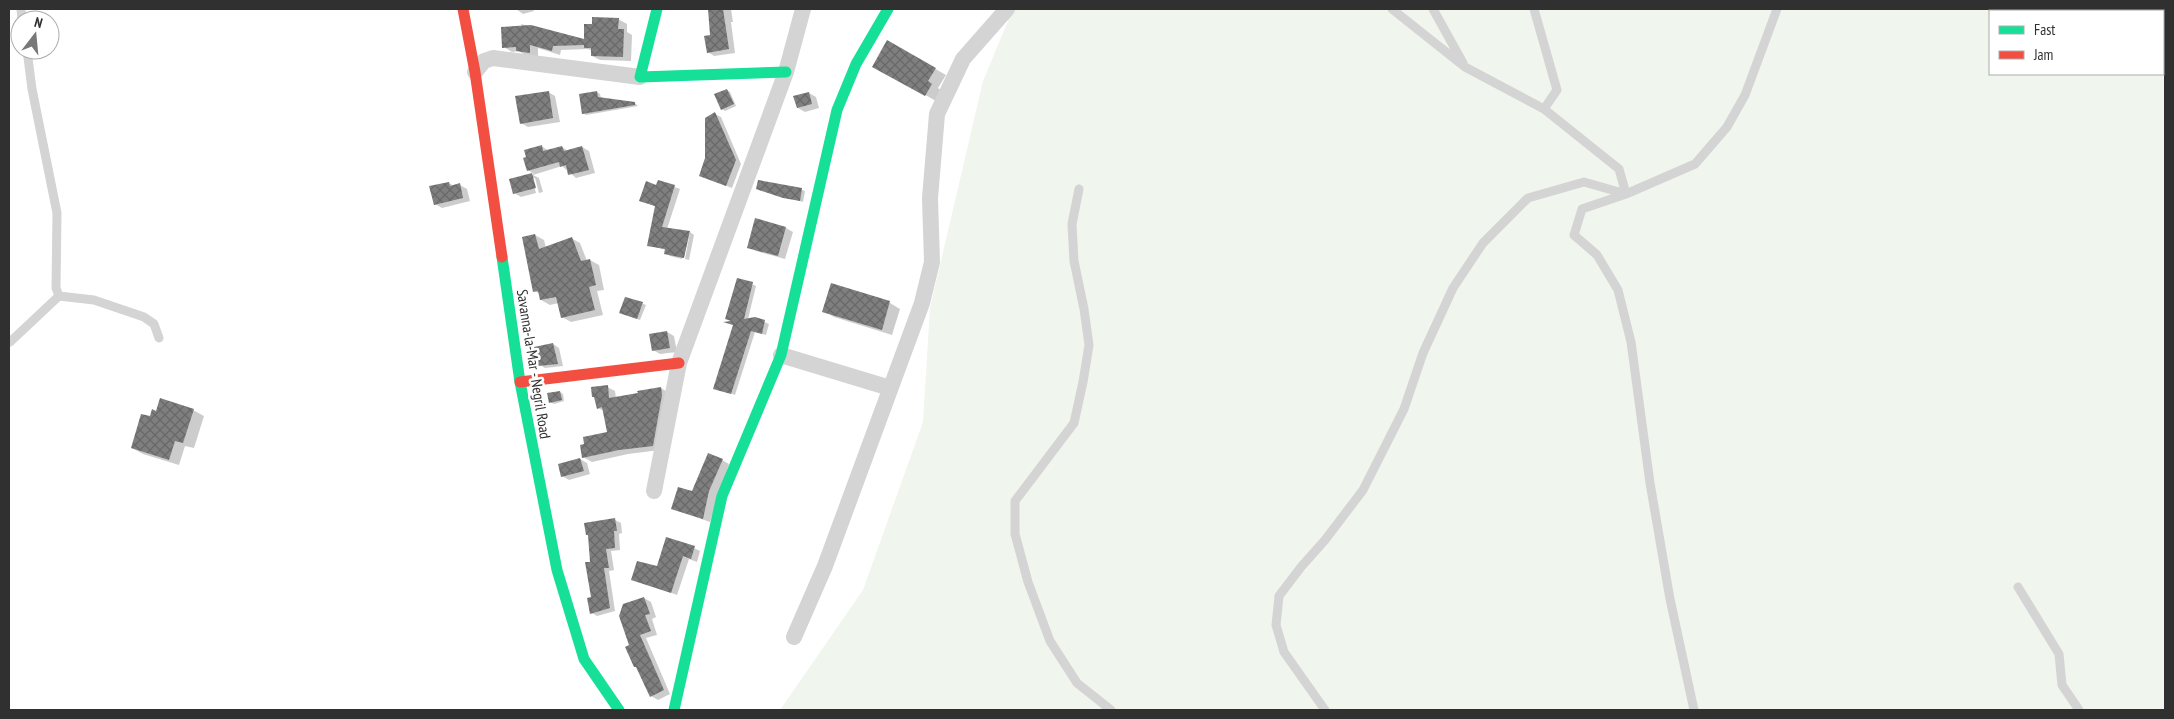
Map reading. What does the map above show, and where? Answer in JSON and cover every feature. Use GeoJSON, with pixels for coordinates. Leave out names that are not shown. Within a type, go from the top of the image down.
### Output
{"type":"FeatureCollection","features":[{"type":"Feature","properties":{"kind":"street","name":"Savanna-la-Mar - Negril Road"},"geometry":{"type":"LineString","coordinates":[[463,9],[475,72],[520,382],[556,570],[584,659],[619,710]]}},
{"type":"Feature","properties":{"kind":"street"},"geometry":{"type":"LineString","coordinates":[[640,76],[657,9]]}},
{"type":"Feature","properties":{"kind":"street"},"geometry":{"type":"LineString","coordinates":[[654,491],[679,363],[786,72],[803,9]]}},
{"type":"Feature","properties":{"kind":"street"},"geometry":{"type":"LineString","coordinates":[[674,710],[722,496],[781,355],[837,110],[856,64],[888,9]]}},
{"type":"Feature","properties":{"kind":"street"},"geometry":{"type":"LineString","coordinates":[[794,637],[825,566],[922,304],[932,262],[930,198],[937,114],[963,58],[1007,9]]}},
{"type":"Feature","properties":{"kind":"street"},"geometry":{"type":"LineString","coordinates":[[475,72],[484,61],[493,58],[640,76],[786,72]]}},
{"type":"Feature","properties":{"kind":"street"},"geometry":{"type":"LineString","coordinates":[[781,355],[890,388]]}},
{"type":"Feature","properties":{"kind":"street"},"geometry":{"type":"LineString","coordinates":[[520,382],[679,363]]}},
{"type":"Feature","properties":{"kind":"lane"},"geometry":{"type":"LineString","coordinates":[[1392,9],[1465,67],[1544,109],[1619,169],[1626,194]]}},
{"type":"Feature","properties":{"kind":"lane"},"geometry":{"type":"LineString","coordinates":[[1433,9],[1465,67]]}},
{"type":"Feature","properties":{"kind":"lane"},"geometry":{"type":"LineString","coordinates":[[1534,9],[1556,90],[1544,109]]}},
{"type":"Feature","properties":{"kind":"lane"},"geometry":{"type":"LineString","coordinates":[[1694,710],[1670,599],[1650,483],[1632,342],[1618,290],[1597,254],[1574,236],[1582,209],[1626,194],[1695,164],[1727,127],[1745,95],[1777,9]]}},
{"type":"Feature","properties":{"kind":"lane"},"geometry":{"type":"LineString","coordinates":[[28,60],[32,89],[57,213],[56,288],[59,296]]}},
{"type":"Feature","properties":{"kind":"lane"},"geometry":{"type":"LineString","coordinates":[[1324,710],[1284,652],[1276,625],[1279,596],[1363,490],[1404,409],[1423,353],[1453,288],[1483,243],[1528,198],[1584,182],[1626,194]]}},
{"type":"Feature","properties":{"kind":"lane"},"geometry":{"type":"LineString","coordinates":[[1079,189],[1072,224],[1074,261],[1089,344],[1083,382],[1074,423],[1014,501],[1015,534],[1028,582],[1050,641],[1077,683],[1111,710]]}},
{"type":"Feature","properties":{"kind":"lane"},"geometry":{"type":"LineString","coordinates":[[10,342],[59,296],[94,300],[144,317],[154,324],[159,338]]}},
{"type":"Feature","properties":{"kind":"lane"},"geometry":{"type":"LineString","coordinates":[[2018,587],[2059,654],[2062,685],[2079,710]]}},
{"type":"Feature","properties":{"kind":"shaded area"},"geometry":{"type":"Polygon","coordinates":[[[1013,9],[2165,9],[2165,710],[780,710],[863,590],[923,422],[930,308],[983,81],[1013,9]]]}},
{"type":"Feature","properties":{"kind":"building"},"geometry":{"type":"Polygon","coordinates":[[[708,9],[723,9],[729,49],[707,53],[704,36],[710,35],[708,9]]]}},
{"type":"Feature","properties":{"kind":"building"},"geometry":{"type":"Polygon","coordinates":[[[592,17],[619,18],[618,29],[624,29],[623,57],[591,56],[591,48],[584,48],[584,45],[553,46],[552,51],[530,45],[530,53],[516,51],[516,47],[502,48],[501,27],[531,25],[584,39],[584,24],[592,24],[592,17]]]}},
{"type":"Feature","properties":{"kind":"building"},"geometry":{"type":"Polygon","coordinates":[[[887,40],[936,68],[928,81],[932,84],[925,96],[872,67],[887,40]]]}},
{"type":"Feature","properties":{"kind":"building"},"geometry":{"type":"Polygon","coordinates":[[[727,89],[734,104],[721,110],[714,94],[727,89]]]}},
{"type":"Feature","properties":{"kind":"building"},"geometry":{"type":"Polygon","coordinates":[[[549,91],[553,118],[520,124],[515,96],[549,91]]]}},
{"type":"Feature","properties":{"kind":"building"},"geometry":{"type":"Polygon","coordinates":[[[597,91],[598,97],[635,102],[635,105],[582,114],[579,94],[597,91]]]}},
{"type":"Feature","properties":{"kind":"building"},"geometry":{"type":"Polygon","coordinates":[[[809,92],[812,104],[797,108],[793,96],[809,92]]]}},
{"type":"Feature","properties":{"kind":"building"},"geometry":{"type":"Polygon","coordinates":[[[715,112],[736,160],[726,186],[699,176],[705,158],[705,118],[715,112]]]}},
{"type":"Feature","properties":{"kind":"building"},"geometry":{"type":"Polygon","coordinates":[[[542,145],[543,151],[562,146],[564,151],[582,146],[589,170],[568,175],[566,165],[560,167],[559,162],[527,171],[523,158],[526,157],[524,150],[542,145]]]}},
{"type":"Feature","properties":{"kind":"building"},"geometry":{"type":"Polygon","coordinates":[[[532,173],[536,188],[513,194],[509,179],[532,173]]]}},
{"type":"Feature","properties":{"kind":"building"},"geometry":{"type":"Polygon","coordinates":[[[658,180],[675,185],[662,227],[690,231],[684,258],[664,254],[665,249],[647,246],[655,206],[639,201],[646,181],[656,185],[658,180]]]}},
{"type":"Feature","properties":{"kind":"building"},"geometry":{"type":"Polygon","coordinates":[[[758,180],[802,188],[800,201],[783,198],[756,189],[758,180]]]}},
{"type":"Feature","properties":{"kind":"building"},"geometry":{"type":"Polygon","coordinates":[[[449,182],[450,186],[460,183],[463,198],[434,205],[429,186],[449,182]]]}},
{"type":"Feature","properties":{"kind":"building"},"geometry":{"type":"Polygon","coordinates":[[[755,218],[786,227],[778,256],[747,248],[755,218]]]}},
{"type":"Feature","properties":{"kind":"building"},"geometry":{"type":"Polygon","coordinates":[[[535,234],[539,249],[572,237],[581,261],[590,259],[596,285],[589,287],[595,310],[561,318],[556,297],[540,300],[538,291],[533,292],[522,237],[535,234]]]}},
{"type":"Feature","properties":{"kind":"building"},"geometry":{"type":"Polygon","coordinates":[[[737,278],[753,282],[744,319],[755,317],[765,320],[762,334],[751,331],[731,394],[713,389],[733,325],[723,322],[731,321],[725,319],[737,278]]]}},
{"type":"Feature","properties":{"kind":"building"},"geometry":{"type":"Polygon","coordinates":[[[831,283],[890,301],[882,330],[822,312],[831,283]]]}},
{"type":"Feature","properties":{"kind":"building"},"geometry":{"type":"Polygon","coordinates":[[[625,297],[643,302],[637,319],[619,313],[625,297]]]}},
{"type":"Feature","properties":{"kind":"building"},"geometry":{"type":"Polygon","coordinates":[[[667,331],[670,348],[652,351],[649,334],[667,331]]]}},
{"type":"Feature","properties":{"kind":"building"},"geometry":{"type":"Polygon","coordinates":[[[553,343],[558,364],[538,366],[534,347],[553,343]]]}},
{"type":"Feature","properties":{"kind":"building"},"geometry":{"type":"Polygon","coordinates":[[[608,385],[609,398],[661,387],[662,395],[653,446],[619,450],[582,458],[580,445],[584,444],[583,437],[607,432],[602,407],[597,409],[594,397],[592,397],[591,387],[608,385]]]}},
{"type":"Feature","properties":{"kind":"building"},"geometry":{"type":"Polygon","coordinates":[[[560,391],[562,400],[549,403],[547,393],[560,391]]]}},
{"type":"Feature","properties":{"kind":"building"},"geometry":{"type":"Polygon","coordinates":[[[160,398],[194,409],[183,443],[175,441],[169,460],[131,448],[141,414],[150,416],[152,409],[156,411],[160,398]]]}},
{"type":"Feature","properties":{"kind":"building"},"geometry":{"type":"Polygon","coordinates":[[[708,453],[723,459],[709,491],[703,519],[671,509],[678,487],[692,491],[708,453]]]}},
{"type":"Feature","properties":{"kind":"building"},"geometry":{"type":"Polygon","coordinates":[[[580,458],[584,471],[561,477],[558,464],[580,458]]]}},
{"type":"Feature","properties":{"kind":"building"},"geometry":{"type":"Polygon","coordinates":[[[615,518],[617,531],[614,531],[615,548],[606,549],[609,568],[604,568],[610,608],[590,614],[587,598],[591,597],[585,562],[590,562],[588,535],[586,535],[584,523],[615,518]]]}},
{"type":"Feature","properties":{"kind":"building"},"geometry":{"type":"Polygon","coordinates":[[[666,537],[695,546],[691,559],[683,556],[671,593],[631,580],[637,561],[657,566],[666,537]]]}},
{"type":"Feature","properties":{"kind":"building"},"geometry":{"type":"Polygon","coordinates":[[[644,597],[650,614],[645,615],[651,631],[640,635],[664,690],[650,697],[625,647],[629,645],[619,616],[623,604],[644,597]]]}},
{"type":"Feature","properties":{"kind":"traffic: fast"},"geometry":{"type":"LineString","coordinates":[[657,9],[640,77],[786,72]]}},
{"type":"Feature","properties":{"kind":"traffic: fast"},"geometry":{"type":"LineString","coordinates":[[674,710],[722,496],[781,355],[837,110],[856,64],[888,9]]}},
{"type":"Feature","properties":{"kind":"traffic: fast"},"geometry":{"type":"LineString","coordinates":[[502,257],[520,382],[557,570],[584,659],[619,710]]}},
{"type":"Feature","properties":{"kind":"traffic: jam"},"geometry":{"type":"LineString","coordinates":[[463,9],[475,72],[502,257]]}},
{"type":"Feature","properties":{"kind":"traffic: jam"},"geometry":{"type":"LineString","coordinates":[[520,382],[679,363]]}}]}
